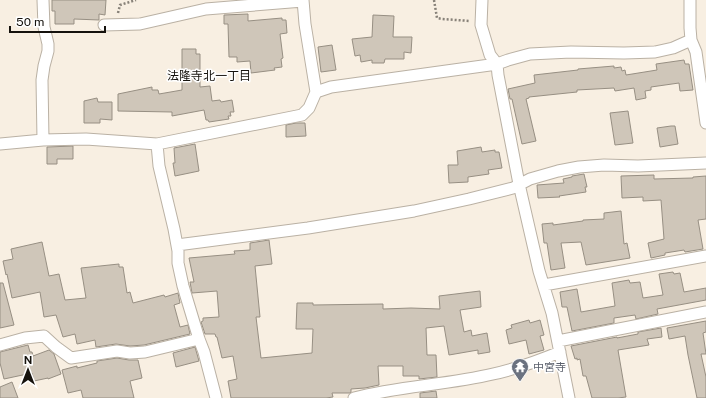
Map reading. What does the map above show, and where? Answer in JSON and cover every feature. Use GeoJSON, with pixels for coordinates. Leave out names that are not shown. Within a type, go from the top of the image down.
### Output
{"type":"FeatureCollection","features":[{"type":"Feature","properties":{"kind":"street"},"geometry":{"type":"LineString","coordinates":[[43,0],[44,27],[48,44],[42,80],[44,140]]}},
{"type":"Feature","properties":{"kind":"street"},"geometry":{"type":"LineString","coordinates":[[482,0],[481,22],[490,55],[497,64],[519,184],[538,265],[552,313],[569,398]]}},
{"type":"Feature","properties":{"kind":"street"},"geometry":{"type":"LineString","coordinates":[[690,0],[691,40],[696,52],[706,123]]}},
{"type":"Feature","properties":{"kind":"street"},"geometry":{"type":"LineString","coordinates":[[0,144],[44,140],[86,139],[157,144],[302,115],[309,108],[316,92],[305,24],[303,1],[206,8],[140,24],[109,25]]}},
{"type":"Feature","properties":{"kind":"street"},"geometry":{"type":"LineString","coordinates":[[316,92],[331,87],[497,64],[530,54],[571,52],[655,52],[673,48],[691,40]]}},
{"type":"Feature","properties":{"kind":"street"},"geometry":{"type":"LineString","coordinates":[[157,144],[159,166],[170,210],[183,286],[204,352],[216,398]]}},
{"type":"Feature","properties":{"kind":"street"},"geometry":{"type":"LineString","coordinates":[[177,245],[308,228],[414,210],[513,188],[530,179],[579,168],[604,165],[638,166],[706,163]]}},
{"type":"Feature","properties":{"kind":"street"},"geometry":{"type":"LineString","coordinates":[[544,285],[706,256]]}},
{"type":"Feature","properties":{"kind":"street"},"geometry":{"type":"LineString","coordinates":[[354,398],[493,374],[519,367],[559,346],[706,312]]}},
{"type":"Feature","properties":{"kind":"street"},"geometry":{"type":"LineString","coordinates":[[0,345],[25,338],[44,336],[71,358],[117,351],[130,353],[145,352],[199,339]]}},
{"type":"Feature","properties":{"kind":"path"},"geometry":{"type":"LineString","coordinates":[[109,25],[120,5],[136,0]]}},
{"type":"Feature","properties":{"kind":"path"},"geometry":{"type":"LineString","coordinates":[[434,0],[437,18],[481,22]]}},
{"type":"Feature","properties":{"kind":"building"},"geometry":{"type":"Polygon","coordinates":[[[52,0],[106,0],[105,15],[99,14],[99,20],[74,19],[74,24],[55,24],[55,11],[52,11],[52,0]]]}},
{"type":"Feature","properties":{"kind":"building"},"geometry":{"type":"Polygon","coordinates":[[[248,14],[248,21],[282,18],[282,20],[286,20],[287,33],[280,34],[283,58],[281,59],[282,67],[274,68],[275,70],[251,73],[250,61],[237,62],[237,57],[229,57],[228,24],[224,24],[224,15],[248,14]]]}},
{"type":"Feature","properties":{"kind":"building"},"geometry":{"type":"Polygon","coordinates":[[[373,15],[394,16],[393,37],[412,37],[411,53],[404,52],[404,59],[385,59],[384,63],[372,63],[372,60],[361,62],[360,55],[355,56],[352,39],[372,37],[373,15]]]}},
{"type":"Feature","properties":{"kind":"building"},"geometry":{"type":"Polygon","coordinates":[[[332,45],[336,70],[321,72],[318,47],[332,45]]]}},
{"type":"Feature","properties":{"kind":"building"},"geometry":{"type":"Polygon","coordinates":[[[182,49],[196,49],[196,54],[200,54],[200,87],[210,86],[212,101],[220,100],[221,102],[232,100],[234,112],[230,112],[231,116],[228,116],[229,119],[209,122],[206,120],[204,110],[172,116],[172,112],[118,111],[118,94],[152,87],[152,90],[158,90],[159,94],[182,90],[182,49]]]}},
{"type":"Feature","properties":{"kind":"building"},"geometry":{"type":"Polygon","coordinates":[[[684,60],[685,64],[689,64],[693,90],[680,91],[679,83],[651,87],[651,90],[645,91],[646,98],[636,100],[634,88],[615,91],[614,88],[577,90],[577,92],[529,97],[526,99],[536,141],[522,144],[512,99],[510,99],[508,89],[535,83],[534,75],[614,66],[614,68],[621,67],[622,71],[625,70],[626,75],[657,70],[656,64],[684,60]]]}},
{"type":"Feature","properties":{"kind":"building"},"geometry":{"type":"Polygon","coordinates":[[[97,98],[98,102],[112,102],[112,120],[100,119],[100,123],[84,123],[84,101],[97,98]]]}},
{"type":"Feature","properties":{"kind":"building"},"geometry":{"type":"Polygon","coordinates":[[[628,111],[633,143],[615,145],[610,113],[628,111]]]}},
{"type":"Feature","properties":{"kind":"building"},"geometry":{"type":"Polygon","coordinates":[[[305,123],[306,136],[286,137],[286,125],[305,123]]]}},
{"type":"Feature","properties":{"kind":"building"},"geometry":{"type":"Polygon","coordinates":[[[675,126],[678,144],[660,147],[657,128],[675,126]]]}},
{"type":"Feature","properties":{"kind":"building"},"geometry":{"type":"Polygon","coordinates":[[[195,144],[199,171],[175,176],[173,163],[175,163],[174,148],[195,144]]]}},
{"type":"Feature","properties":{"kind":"building"},"geometry":{"type":"Polygon","coordinates":[[[73,146],[73,159],[57,159],[57,164],[47,164],[47,147],[73,146]]]}},
{"type":"Feature","properties":{"kind":"building"},"geometry":{"type":"Polygon","coordinates":[[[481,147],[482,152],[495,150],[495,152],[499,152],[502,168],[488,170],[489,174],[468,177],[468,182],[449,183],[448,165],[458,165],[457,151],[481,147]]]}},
{"type":"Feature","properties":{"kind":"building"},"geometry":{"type":"Polygon","coordinates":[[[584,174],[587,187],[585,187],[586,192],[559,196],[560,197],[538,198],[537,185],[564,183],[563,179],[584,174]]]}},
{"type":"Feature","properties":{"kind":"building"},"geometry":{"type":"Polygon","coordinates":[[[654,175],[654,179],[693,178],[706,176],[706,219],[698,220],[703,249],[665,253],[665,255],[651,258],[648,243],[664,239],[661,200],[643,201],[643,197],[622,198],[621,176],[654,175]]]}},
{"type":"Feature","properties":{"kind":"building"},"geometry":{"type":"Polygon","coordinates":[[[621,211],[624,244],[627,243],[630,258],[586,265],[581,242],[561,243],[565,268],[551,270],[547,243],[544,243],[542,224],[553,223],[553,225],[583,220],[604,219],[604,213],[621,211]]]}},
{"type":"Feature","properties":{"kind":"building"},"geometry":{"type":"Polygon","coordinates":[[[269,240],[272,264],[255,266],[260,317],[256,317],[261,358],[312,353],[313,329],[296,329],[297,303],[313,303],[313,305],[383,304],[383,309],[440,309],[439,296],[480,291],[481,307],[460,310],[464,332],[471,330],[472,336],[487,333],[490,352],[478,354],[478,350],[449,355],[444,326],[426,328],[427,355],[436,355],[437,377],[419,379],[419,376],[403,376],[403,366],[378,366],[379,385],[351,389],[350,393],[332,393],[333,397],[231,398],[228,381],[237,379],[233,356],[222,358],[217,337],[215,334],[205,334],[201,322],[203,321],[203,318],[219,317],[217,291],[192,293],[190,282],[194,282],[189,258],[235,254],[234,251],[250,250],[250,243],[269,240]]]}},
{"type":"Feature","properties":{"kind":"building"},"geometry":{"type":"Polygon","coordinates":[[[42,242],[49,276],[59,274],[65,300],[86,298],[81,268],[119,264],[119,267],[123,267],[127,293],[130,292],[133,303],[178,293],[180,303],[174,305],[180,327],[188,325],[190,334],[144,345],[130,346],[116,344],[96,347],[95,340],[77,344],[75,334],[63,337],[56,315],[44,317],[40,292],[12,298],[7,274],[6,275],[3,261],[13,259],[11,249],[42,242]]]}},
{"type":"Feature","properties":{"kind":"building"},"geometry":{"type":"Polygon","coordinates":[[[673,272],[674,274],[680,273],[684,292],[706,288],[706,300],[657,309],[658,314],[636,319],[635,315],[614,318],[614,323],[572,331],[567,307],[562,307],[560,292],[577,289],[581,312],[615,306],[612,283],[629,280],[630,283],[640,282],[643,298],[663,295],[659,274],[673,272]]]}},
{"type":"Feature","properties":{"kind":"building"},"geometry":{"type":"Polygon","coordinates":[[[0,283],[3,283],[14,325],[0,328],[0,283]]]}},
{"type":"Feature","properties":{"kind":"building"},"geometry":{"type":"Polygon","coordinates":[[[529,320],[530,323],[540,320],[544,335],[540,336],[544,350],[529,354],[526,340],[509,344],[506,330],[512,328],[511,325],[529,320]]]}},
{"type":"Feature","properties":{"kind":"building"},"geometry":{"type":"Polygon","coordinates":[[[706,321],[706,332],[703,333],[706,354],[701,354],[706,377],[706,398],[697,398],[685,336],[669,339],[667,328],[706,321]]]}},
{"type":"Feature","properties":{"kind":"building"},"geometry":{"type":"Polygon","coordinates":[[[661,328],[662,337],[647,339],[649,345],[618,350],[626,397],[592,398],[586,376],[583,376],[580,359],[575,359],[571,346],[638,334],[638,332],[661,328]]]}},
{"type":"Feature","properties":{"kind":"building"},"geometry":{"type":"Polygon","coordinates":[[[28,345],[33,356],[49,350],[54,354],[61,374],[48,379],[34,381],[32,373],[4,379],[0,363],[0,352],[28,345]]]}},
{"type":"Feature","properties":{"kind":"building"},"geometry":{"type":"Polygon","coordinates":[[[195,347],[199,361],[176,367],[173,353],[195,347]]]}},
{"type":"Feature","properties":{"kind":"building"},"geometry":{"type":"Polygon","coordinates":[[[117,358],[138,360],[142,378],[130,381],[134,398],[83,398],[81,390],[68,393],[62,370],[97,363],[97,361],[117,358]]]}},
{"type":"Feature","properties":{"kind":"building"},"geometry":{"type":"Polygon","coordinates":[[[12,382],[18,398],[0,398],[0,387],[12,382]]]}},
{"type":"Feature","properties":{"kind":"building"},"geometry":{"type":"Polygon","coordinates":[[[436,391],[437,398],[420,398],[420,393],[436,391]]]}},
{"type":"Feature","properties":{"kind":"place","name":"中宮寺"},"geometry":{"type":"Point","coordinates":[520,382]}},
{"type":"Feature","properties":{"kind":"district","name":"法隆寺北一丁目"},"geometry":{"type":"Point","coordinates":[209,76]}}]}
